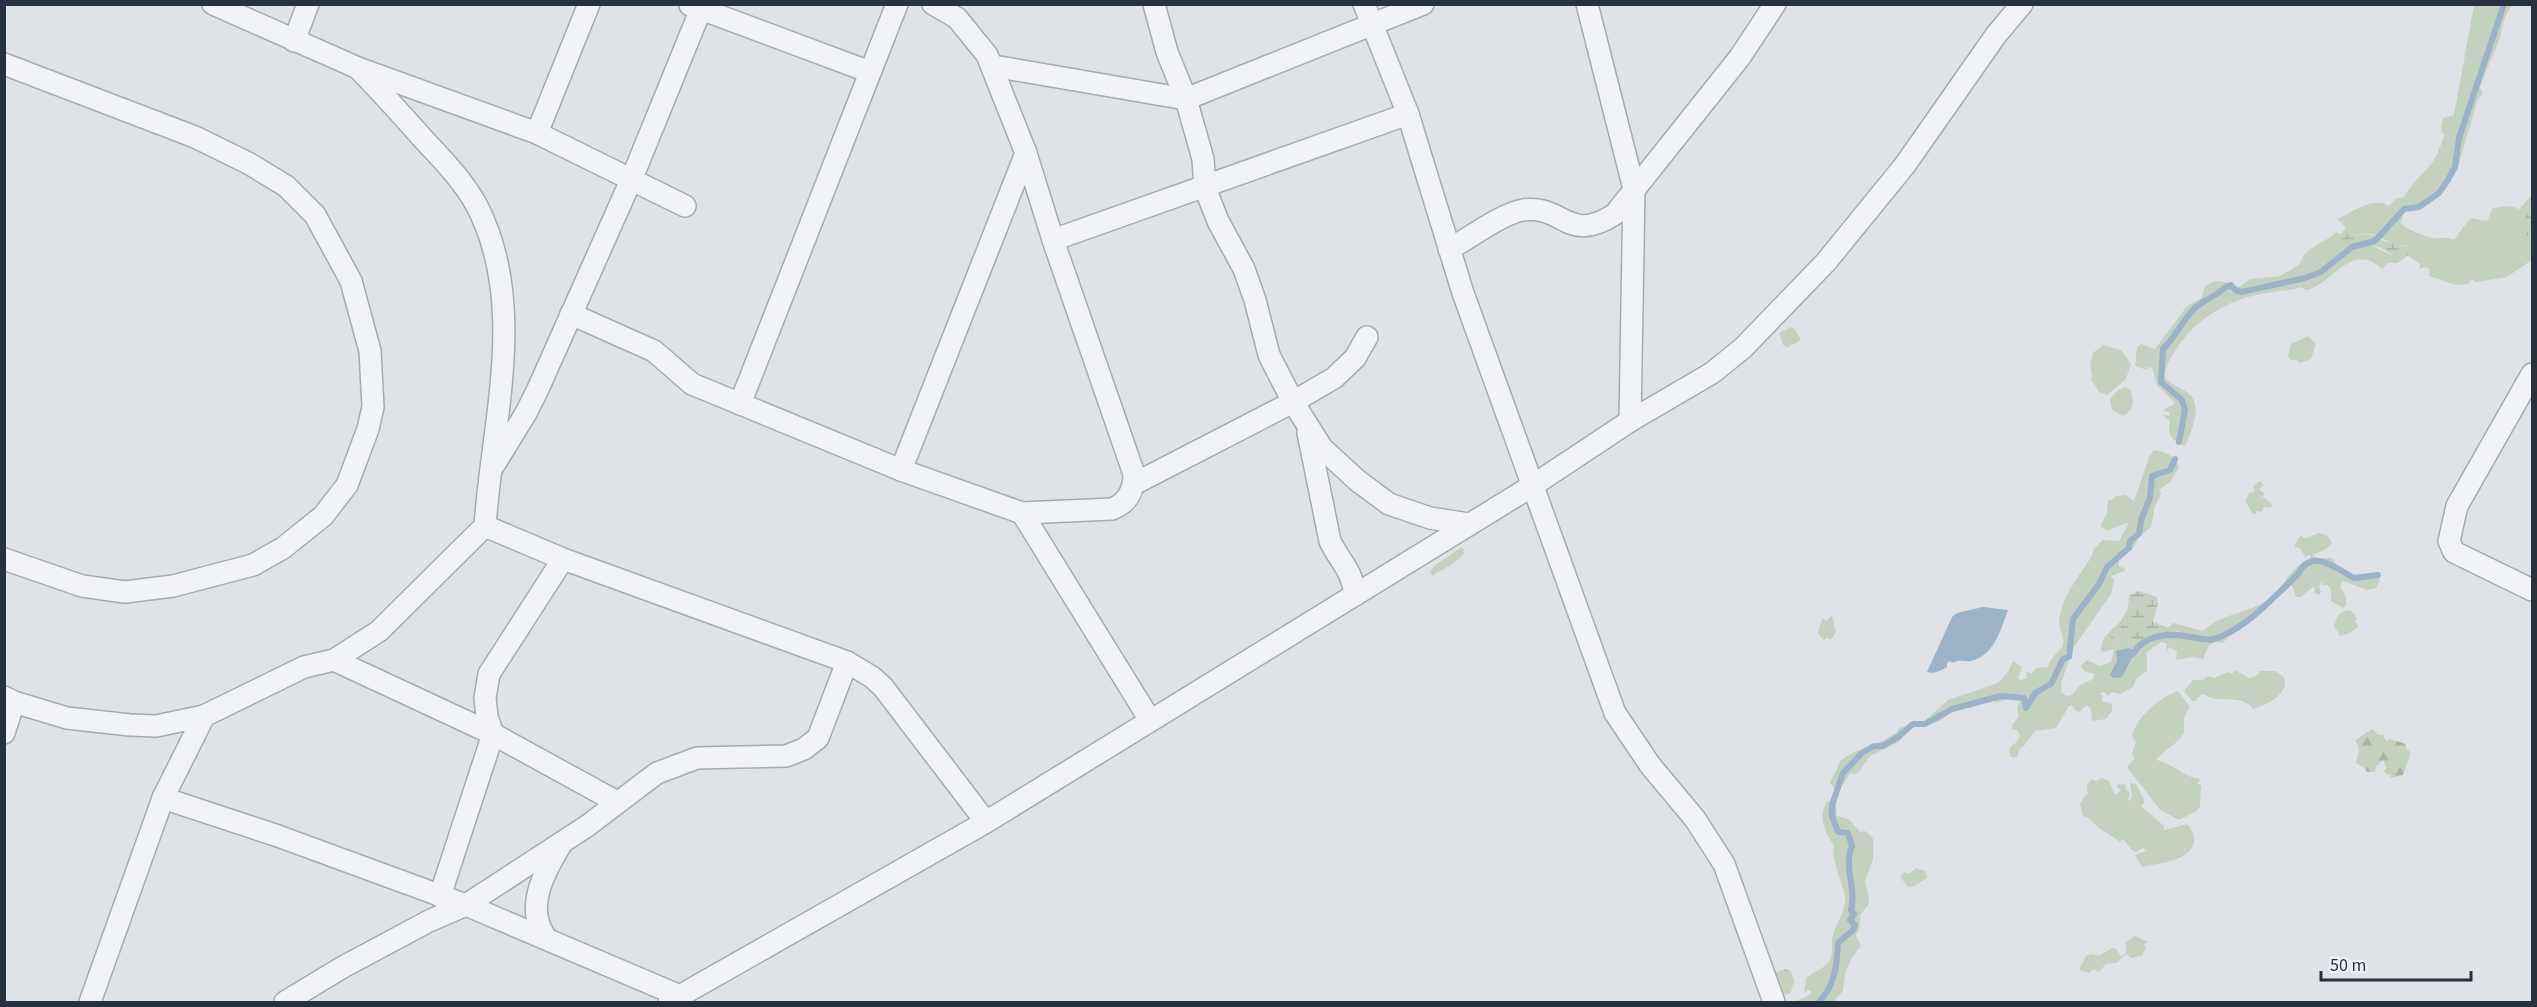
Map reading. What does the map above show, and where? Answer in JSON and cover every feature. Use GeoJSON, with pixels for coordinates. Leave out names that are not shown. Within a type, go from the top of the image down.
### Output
{"type":"FeatureCollection","features":[{"type":"Feature","properties":{"kind":"street"},"geometry":{"type":"LineString","coordinates":[[213,4],[358,68],[537,133],[685,206]]}},
{"type":"Feature","properties":{"kind":"street"},"geometry":{"type":"LineString","coordinates":[[294,41],[308,4]]}},
{"type":"Feature","properties":{"kind":"street"},"geometry":{"type":"LineString","coordinates":[[537,133],[589,4]]}},
{"type":"Feature","properties":{"kind":"street"},"geometry":{"type":"LineString","coordinates":[[740,404],[897,4]]}},
{"type":"Feature","properties":{"kind":"street"},"geometry":{"type":"LineString","coordinates":[[571,314],[654,351],[693,384],[901,470],[1022,513],[1112,509],[1123,504],[1131,493],[1134,474],[1053,240],[1026,153],[993,66],[980,43],[957,18],[933,4]]}},
{"type":"Feature","properties":{"kind":"street"},"geometry":{"type":"LineString","coordinates":[[1154,4],[1167,52],[1186,99],[1203,159],[1205,188],[1218,221],[1244,269],[1256,300],[1269,355],[1293,402],[1322,448],[1358,481],[1389,504],[1431,518],[1470,524]]}},
{"type":"Feature","properties":{"kind":"street"},"geometry":{"type":"LineString","coordinates":[[993,66],[1186,99],[1368,14],[1423,4]]}},
{"type":"Feature","properties":{"kind":"street"},"geometry":{"type":"LineString","coordinates":[[1449,249],[1521,211],[1535,210],[1579,227],[1598,225],[1615,214],[1740,57],[1775,4]]}},
{"type":"Feature","properties":{"kind":"street"},"geometry":{"type":"LineString","coordinates":[[163,798],[278,836],[466,905],[547,939],[674,999],[986,822],[1532,486],[1630,421],[1712,373],[1743,348],[1826,262],[1905,165],[1996,35],[2022,4]]}},
{"type":"Feature","properties":{"kind":"street"},"geometry":{"type":"LineString","coordinates":[[489,473],[526,413],[632,178],[698,6],[870,72]]}},
{"type":"Feature","properties":{"kind":"street"},"geometry":{"type":"LineString","coordinates":[[1589,6],[1634,189],[1630,421]]}},
{"type":"Feature","properties":{"kind":"street"},"geometry":{"type":"LineString","coordinates":[[1368,14],[1408,114],[1449,249],[1615,713],[1650,765],[1695,819],[1724,864],[1774,1002]]}},
{"type":"Feature","properties":{"kind":"street"},"geometry":{"type":"LineString","coordinates":[[4,64],[195,137],[248,163],[286,186],[315,215],[351,281],[370,351],[373,406],[368,429],[347,485],[323,516],[283,548],[253,565],[173,586],[125,592],[82,586],[4,559]]}},
{"type":"Feature","properties":{"kind":"street"},"geometry":{"type":"LineString","coordinates":[[4,733],[9,700],[67,718],[130,725],[156,726],[204,716],[304,667],[334,660],[379,631],[485,526],[489,473],[504,361],[504,310],[499,268],[487,228],[476,205],[457,176],[358,68]]}},
{"type":"Feature","properties":{"kind":"street"},"geometry":{"type":"LineString","coordinates":[[1053,240],[1205,188],[1408,114]]}},
{"type":"Feature","properties":{"kind":"street"},"geometry":{"type":"LineString","coordinates":[[901,470],[1026,153]]}},
{"type":"Feature","properties":{"kind":"street"},"geometry":{"type":"LineString","coordinates":[[1134,484],[1293,402],[1345,370],[1356,358],[1367,337]]}},
{"type":"Feature","properties":{"kind":"street"},"geometry":{"type":"LineString","coordinates":[[2532,374],[2457,506],[2449,541],[2454,552],[2532,590]]}},
{"type":"Feature","properties":{"kind":"street"},"geometry":{"type":"LineString","coordinates":[[1306,423],[1330,541],[1350,572],[1355,595]]}},
{"type":"Feature","properties":{"kind":"street"},"geometry":{"type":"LineString","coordinates":[[1022,513],[1150,720]]}},
{"type":"Feature","properties":{"kind":"street"},"geometry":{"type":"LineString","coordinates":[[485,526],[563,559],[847,663],[872,677],[883,687],[986,822]]}},
{"type":"Feature","properties":{"kind":"street"},"geometry":{"type":"LineString","coordinates":[[440,896],[493,734],[484,698],[489,674],[563,559]]}},
{"type":"Feature","properties":{"kind":"street"},"geometry":{"type":"LineString","coordinates":[[334,660],[493,734],[616,802]]}},
{"type":"Feature","properties":{"kind":"street"},"geometry":{"type":"LineString","coordinates":[[285,1002],[429,921],[466,905],[587,826],[657,773],[697,758],[786,756],[804,749],[818,738],[847,663]]}},
{"type":"Feature","properties":{"kind":"street"},"geometry":{"type":"LineString","coordinates":[[90,1002],[163,798],[204,716]]}},
{"type":"Feature","properties":{"kind":"street"},"geometry":{"type":"LineString","coordinates":[[547,939],[539,929],[535,907],[549,864],[562,843]]}},
{"type":"Feature","properties":{"kind":"green space"},"geometry":{"type":"Polygon","coordinates":[[[2474,5],[2513,5],[2506,15],[2480,88],[2483,93],[2477,101],[2459,164],[2435,197],[2424,204],[2404,209],[2401,224],[2429,237],[2454,240],[2470,218],[2487,221],[2493,208],[2510,206],[2519,209],[2532,195],[2532,260],[2507,277],[2476,282],[2472,279],[2469,284],[2456,285],[2429,276],[2430,269],[2425,267],[2419,269],[2420,264],[2408,256],[2397,263],[2387,263],[2383,269],[2374,262],[2358,260],[2343,266],[2322,282],[2306,290],[2301,287],[2255,295],[2222,308],[2207,316],[2194,327],[2173,355],[2165,371],[2167,380],[2193,398],[2196,411],[2185,446],[2174,440],[2169,431],[2170,422],[2163,414],[2169,416],[2170,413],[2163,410],[2173,405],[2174,402],[2157,385],[2152,368],[2148,367],[2147,370],[2135,366],[2137,347],[2141,344],[2155,349],[2187,306],[2202,298],[2207,286],[2211,283],[2221,281],[2239,287],[2250,279],[2280,276],[2300,264],[2310,249],[2336,232],[2341,234],[2346,227],[2337,219],[2370,204],[2383,203],[2389,206],[2395,199],[2404,197],[2435,158],[2445,134],[2441,132],[2443,118],[2454,115],[2474,5]],[[2374,234],[2346,235],[2352,247],[2365,244],[2393,255],[2407,256],[2407,245],[2394,245],[2374,234]]]}},
{"type":"Feature","properties":{"kind":"green space"},"geometry":{"type":"Polygon","coordinates":[[[2532,207],[2532,234],[2513,241],[2512,239],[2532,207]]]}},
{"type":"Feature","properties":{"kind":"green space"},"geometry":{"type":"Polygon","coordinates":[[[2340,234],[2380,235],[2381,240],[2411,248],[2411,253],[2407,256],[2395,256],[2379,247],[2363,243],[2348,251],[2338,244],[2340,234]]]}},
{"type":"Feature","properties":{"kind":"green space"},"geometry":{"type":"Polygon","coordinates":[[[1791,327],[1795,329],[1801,340],[1787,348],[1783,345],[1779,333],[1791,327]]]}},
{"type":"Feature","properties":{"kind":"green space"},"geometry":{"type":"Polygon","coordinates":[[[2308,336],[2316,344],[2311,359],[2299,363],[2297,360],[2291,360],[2288,357],[2291,344],[2308,336]]]}},
{"type":"Feature","properties":{"kind":"green space"},"geometry":{"type":"Polygon","coordinates":[[[2103,345],[2121,350],[2131,364],[2126,379],[2107,395],[2099,392],[2091,379],[2090,365],[2093,353],[2103,345]]]}},
{"type":"Feature","properties":{"kind":"green space"},"geometry":{"type":"Polygon","coordinates":[[[2125,387],[2130,390],[2133,401],[2129,411],[2123,416],[2112,410],[2110,399],[2118,390],[2125,387]]]}},
{"type":"Feature","properties":{"kind":"green space"},"geometry":{"type":"Polygon","coordinates":[[[2154,450],[2173,457],[2179,468],[2170,482],[2159,490],[2161,494],[2155,506],[2151,527],[2119,560],[2119,566],[2125,571],[2111,576],[2114,580],[2111,594],[2074,647],[2061,683],[2061,692],[2066,696],[2072,695],[2080,685],[2093,679],[2094,674],[2084,671],[2081,666],[2087,660],[2100,666],[2111,662],[2114,649],[2101,651],[2103,640],[2123,617],[2126,620],[2122,627],[2116,630],[2115,645],[2129,641],[2134,644],[2135,650],[2150,639],[2182,632],[2168,628],[2173,623],[2203,631],[2219,620],[2254,607],[2270,598],[2298,566],[2311,558],[2310,555],[2305,556],[2300,548],[2294,547],[2300,536],[2306,538],[2319,533],[2328,536],[2332,543],[2326,549],[2313,555],[2317,558],[2332,558],[2343,571],[2351,576],[2378,575],[2380,580],[2376,588],[2367,590],[2343,581],[2340,587],[2346,597],[2346,605],[2343,608],[2331,601],[2331,589],[2322,582],[2319,586],[2321,592],[2319,595],[2314,592],[2313,587],[2301,597],[2296,597],[2292,585],[2258,615],[2238,626],[2223,643],[2215,642],[2209,645],[2203,659],[2193,657],[2176,660],[2177,651],[2169,647],[2166,653],[2167,644],[2161,642],[2147,652],[2147,671],[2136,679],[2133,687],[2120,694],[2112,692],[2108,696],[2105,692],[2099,693],[2103,696],[2102,701],[2112,704],[2112,711],[2106,719],[2092,721],[2091,708],[2087,706],[2080,712],[2076,711],[2072,705],[2069,706],[2056,728],[2035,731],[2020,748],[2017,757],[2012,757],[2009,753],[2011,746],[2017,742],[2020,735],[2017,730],[2012,729],[2012,725],[2019,716],[2017,709],[2020,699],[2011,698],[1996,703],[1992,698],[1952,709],[1946,717],[1938,721],[1921,724],[1948,700],[1998,683],[2008,672],[2013,661],[2022,667],[2018,679],[2022,680],[2027,678],[2026,672],[2032,673],[2036,668],[2048,667],[2051,659],[2063,645],[2059,622],[2060,613],[2071,587],[2092,556],[2094,549],[2103,540],[2119,541],[2129,522],[2107,531],[2100,526],[2107,514],[2108,500],[2125,495],[2134,501],[2149,457],[2154,450]]]}},
{"type":"Feature","properties":{"kind":"green space"},"geometry":{"type":"Polygon","coordinates":[[[2260,481],[2264,485],[2259,489],[2265,494],[2262,496],[2273,505],[2270,508],[2264,507],[2262,512],[2256,511],[2256,514],[2253,514],[2245,501],[2249,493],[2255,492],[2253,486],[2260,481]]]}},
{"type":"Feature","properties":{"kind":"green space"},"geometry":{"type":"Polygon","coordinates":[[[1462,547],[1465,552],[1456,562],[1434,576],[1430,573],[1434,566],[1462,547]]]}},
{"type":"Feature","properties":{"kind":"green space"},"geometry":{"type":"Polygon","coordinates":[[[2139,591],[2157,597],[2158,604],[2153,622],[2189,636],[2151,638],[2139,646],[2135,652],[2134,644],[2129,641],[2112,646],[2116,641],[2110,639],[2111,636],[2126,621],[2123,617],[2128,608],[2129,595],[2139,591]]]}},
{"type":"Feature","properties":{"kind":"green space"},"geometry":{"type":"Polygon","coordinates":[[[2350,610],[2357,618],[2355,621],[2358,627],[2340,636],[2334,626],[2336,619],[2341,613],[2350,610]]]}},
{"type":"Feature","properties":{"kind":"green space"},"geometry":{"type":"Polygon","coordinates":[[[1832,616],[1836,632],[1831,639],[1826,638],[1824,641],[1818,633],[1822,618],[1826,621],[1832,616]]]}},
{"type":"Feature","properties":{"kind":"green space"},"geometry":{"type":"Polygon","coordinates":[[[2235,670],[2249,678],[2258,675],[2259,671],[2275,671],[2284,677],[2285,683],[2280,694],[2264,705],[2253,709],[2245,702],[2214,699],[2202,694],[2196,701],[2192,701],[2184,691],[2193,680],[2203,680],[2208,676],[2214,678],[2228,672],[2232,674],[2235,670]]]}},
{"type":"Feature","properties":{"kind":"green space"},"geometry":{"type":"Polygon","coordinates":[[[2178,691],[2190,707],[2184,717],[2184,733],[2156,760],[2189,776],[2199,778],[2200,781],[2197,783],[2201,786],[2200,807],[2197,811],[2179,820],[2160,810],[2127,767],[2134,759],[2132,753],[2136,742],[2132,736],[2139,721],[2157,703],[2178,691]]]}},
{"type":"Feature","properties":{"kind":"green space"},"geometry":{"type":"Polygon","coordinates":[[[1913,724],[1899,742],[1870,756],[1858,773],[1850,774],[1836,791],[1830,783],[1841,760],[1856,751],[1878,743],[1896,733],[1899,728],[1913,724]]]}},
{"type":"Feature","properties":{"kind":"green space"},"geometry":{"type":"Polygon","coordinates":[[[2372,729],[2379,735],[2383,735],[2386,741],[2390,739],[2406,744],[2406,748],[2411,753],[2403,775],[2390,778],[2391,774],[2387,775],[2384,771],[2386,768],[2383,760],[2376,767],[2375,772],[2367,772],[2356,763],[2359,749],[2355,740],[2372,729]]]}},
{"type":"Feature","properties":{"kind":"green space"},"geometry":{"type":"Polygon","coordinates":[[[2102,778],[2109,781],[2115,795],[2121,791],[2116,785],[2125,784],[2126,790],[2130,792],[2128,800],[2130,801],[2132,796],[2130,783],[2136,784],[2145,802],[2141,806],[2164,826],[2164,830],[2188,824],[2194,836],[2190,851],[2167,862],[2142,867],[2135,855],[2146,851],[2143,848],[2134,851],[2122,839],[2120,842],[2083,816],[2080,804],[2088,794],[2087,785],[2091,779],[2096,781],[2102,778]]]}},
{"type":"Feature","properties":{"kind":"green space"},"geometry":{"type":"Polygon","coordinates":[[[1834,800],[1837,816],[1848,819],[1860,832],[1865,831],[1873,838],[1873,859],[1865,881],[1869,898],[1868,905],[1860,915],[1860,928],[1856,935],[1861,946],[1852,957],[1845,973],[1843,991],[1833,1002],[1795,1002],[1811,994],[1808,990],[1804,993],[1806,978],[1829,962],[1832,955],[1833,935],[1845,901],[1835,864],[1834,846],[1825,830],[1823,817],[1828,801],[1834,800]]]}},
{"type":"Feature","properties":{"kind":"green space"},"geometry":{"type":"Polygon","coordinates":[[[1916,868],[1925,871],[1927,878],[1908,887],[1900,877],[1904,872],[1908,874],[1916,868]]]}},
{"type":"Feature","properties":{"kind":"green space"},"geometry":{"type":"Polygon","coordinates":[[[2135,936],[2148,942],[2143,945],[2146,948],[2142,956],[2131,958],[2126,954],[2117,963],[2106,964],[2099,972],[2093,969],[2089,973],[2079,970],[2086,956],[2092,954],[2099,956],[2112,948],[2117,949],[2121,957],[2126,952],[2126,942],[2135,936]]]}},
{"type":"Feature","properties":{"kind":"green space"},"geometry":{"type":"Polygon","coordinates":[[[1785,969],[1791,971],[1794,981],[1791,992],[1785,995],[1781,994],[1773,974],[1785,969]]]}},
{"type":"Feature","properties":{"kind":"water"},"geometry":{"type":"Polygon","coordinates":[[[1983,607],[2008,610],[1991,648],[1979,658],[1971,661],[1953,663],[1950,661],[1942,670],[1927,672],[1952,617],[1957,613],[1983,607]]]}},
{"type":"Feature","properties":{"kind":"water"},"geometry":{"type":"Polygon","coordinates":[[[2129,648],[2135,652],[2122,677],[2113,678],[2110,675],[2117,661],[2116,651],[2129,648]]]}},
{"type":"Feature","properties":{"kind":"waterway"},"geometry":{"type":"LineString","coordinates":[[2179,442],[2185,410],[2182,400],[2161,382],[2163,349],[2194,309],[2226,287],[2231,285],[2235,290],[2241,292],[2305,278],[2321,272],[2352,247],[2375,241],[2404,209],[2419,207],[2439,193],[2455,167],[2459,138],[2504,4]]}},
{"type":"Feature","properties":{"kind":"waterway"},"geometry":{"type":"LineString","coordinates":[[1819,1002],[1832,982],[1838,943],[1853,930],[1855,925],[1850,920],[1854,914],[1851,910],[1849,870],[1852,846],[1848,833],[1838,832],[1832,816],[1832,805],[1843,773],[1862,753],[1874,746],[1883,746],[1913,724],[1925,724],[1952,709],[2001,696],[2024,698],[2026,708],[2035,693],[2051,684],[2063,659],[2069,657],[2073,619],[2099,584],[2107,567],[2129,548],[2130,541],[2139,534],[2141,520],[2150,498],[2152,476],[2170,470],[2175,459]]}},
{"type":"Feature","properties":{"kind":"waterway"},"geometry":{"type":"LineString","coordinates":[[2133,654],[2144,642],[2158,636],[2175,635],[2209,640],[2226,634],[2260,611],[2299,573],[2304,565],[2311,562],[2325,562],[2354,578],[2378,575]]}}]}
